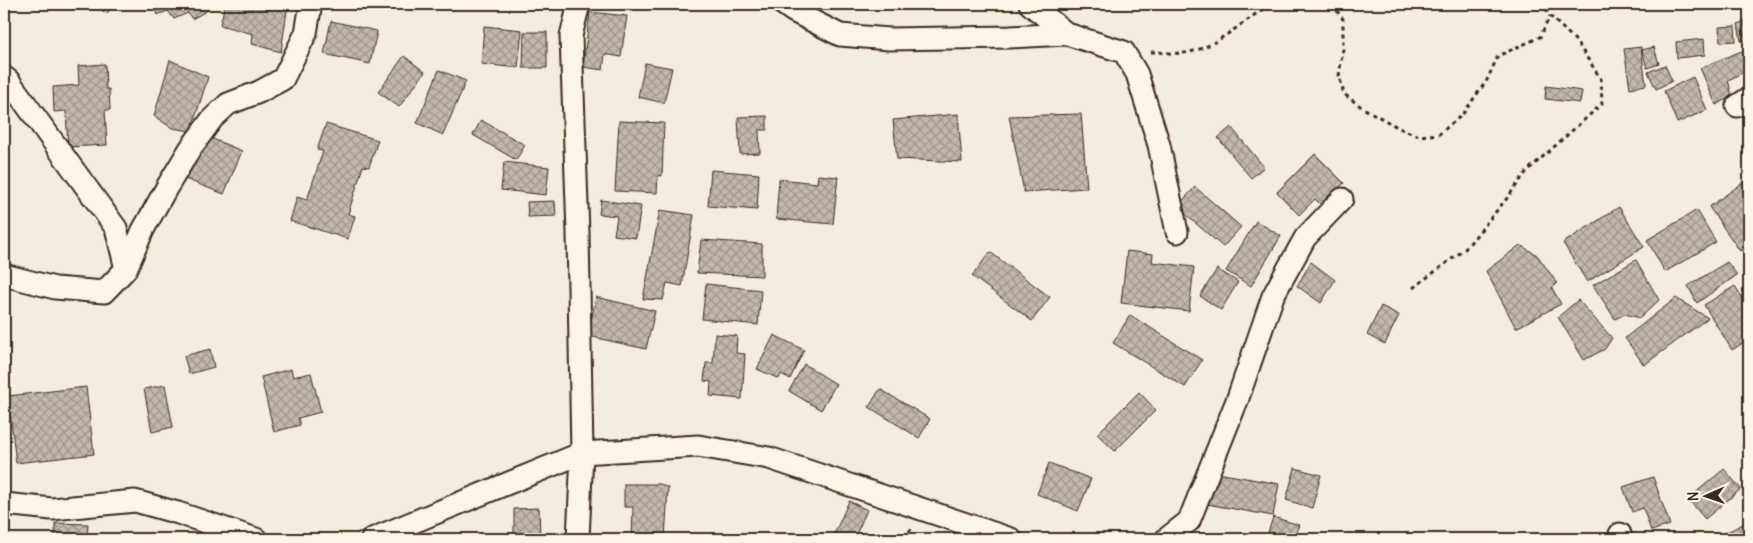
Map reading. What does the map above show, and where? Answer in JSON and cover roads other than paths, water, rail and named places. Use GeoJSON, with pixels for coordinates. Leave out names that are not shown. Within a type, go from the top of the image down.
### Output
{"type":"FeatureCollection","features":[{"type":"Feature","properties":{"kind":"street"},"geometry":{"type":"LineString","coordinates":[[4,275],[54,288],[104,292],[126,269],[143,230],[167,187],[190,149],[212,119],[228,104],[284,80],[306,33],[311,4]]}},
{"type":"Feature","properties":{"kind":"street"},"geometry":{"type":"LineString","coordinates":[[578,539],[582,453],[578,233],[571,36],[579,4]]}},
{"type":"Feature","properties":{"kind":"street"},"geometry":{"type":"LineString","coordinates":[[783,4],[840,35],[889,39],[1010,38],[1067,34]]}},
{"type":"Feature","properties":{"kind":"street"},"geometry":{"type":"LineString","coordinates":[[1030,4],[1067,34],[1124,52],[1138,74],[1159,144],[1177,232]]}},
{"type":"Feature","properties":{"kind":"street"},"geometry":{"type":"LineString","coordinates":[[4,77],[26,103],[116,228],[126,269]]}},
{"type":"Feature","properties":{"kind":"street"},"geometry":{"type":"LineString","coordinates":[[1166,539],[1188,521],[1238,398],[1273,296],[1305,238],[1342,199]]}},
{"type":"Feature","properties":{"kind":"street"},"geometry":{"type":"LineString","coordinates":[[372,539],[582,453],[698,446],[769,458],[1012,539]]}},
{"type":"Feature","properties":{"kind":"street"},"geometry":{"type":"LineString","coordinates":[[4,504],[52,508],[135,501],[256,539]]}}]}
